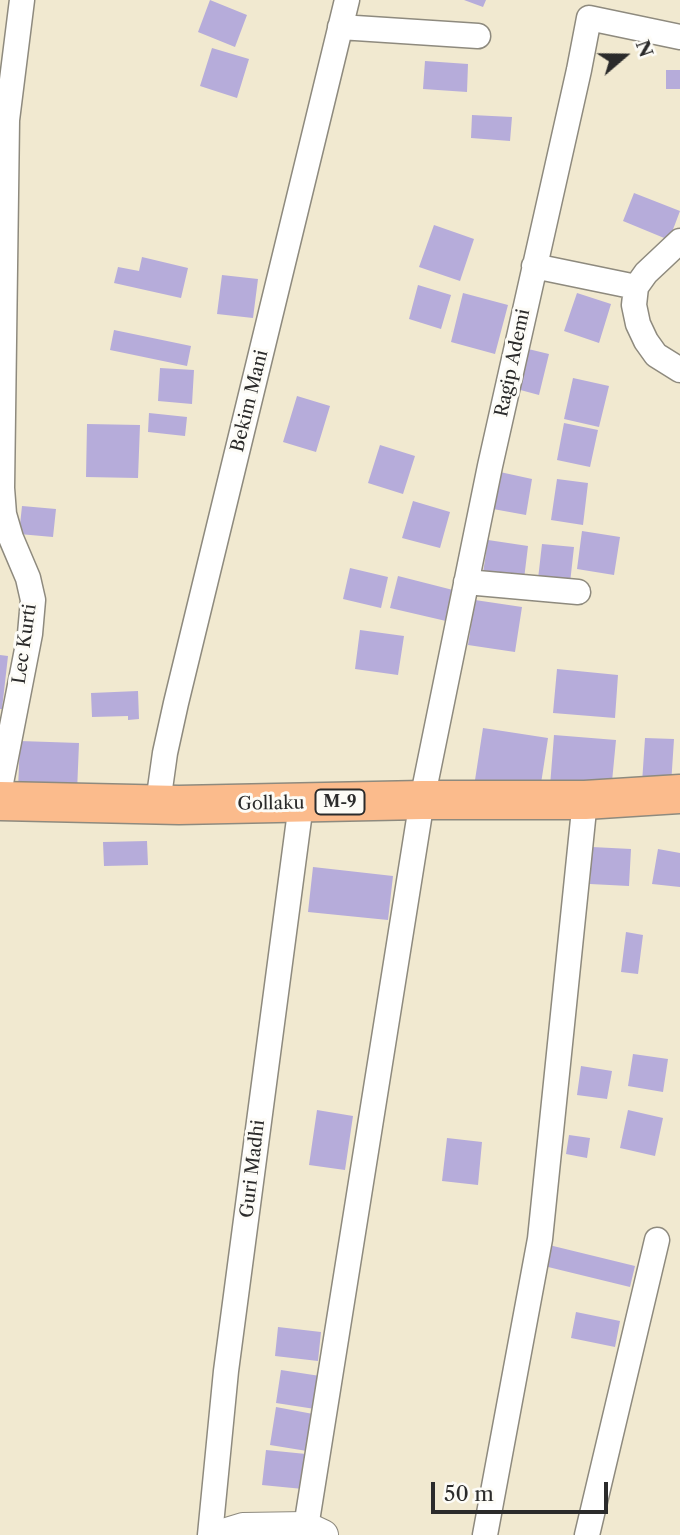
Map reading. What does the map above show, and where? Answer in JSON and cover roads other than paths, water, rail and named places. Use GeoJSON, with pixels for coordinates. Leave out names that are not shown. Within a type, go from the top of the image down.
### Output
{"type":"FeatureCollection","features":[{"type":"Feature","properties":{"kind":"main road","name":"Gollaku"},"geometry":{"type":"LineString","coordinates":[[0,801],[179,805],[301,804],[422,800],[584,800],[680,794]]}},
{"type":"Feature","properties":{"kind":"street","name":"Lec Kurti"},"geometry":{"type":"LineString","coordinates":[[0,788],[30,634],[33,600],[29,579],[4,514],[2,488],[7,120],[22,0]]}},
{"type":"Feature","properties":{"kind":"street","name":"Bekim Mani"},"geometry":{"type":"LineString","coordinates":[[158,803],[165,752],[176,703],[347,0]]}},
{"type":"Feature","properties":{"kind":"street","name":"Ragip Ademi"},"geometry":{"type":"LineString","coordinates":[[315,1531],[422,800],[493,453],[579,70],[590,9],[680,37]]}},
{"type":"Feature","properties":{"kind":"street"},"geometry":{"type":"LineString","coordinates":[[340,27],[478,36]]}},
{"type":"Feature","properties":{"kind":"street"},"geometry":{"type":"LineString","coordinates":[[680,242],[646,273],[636,287],[634,305],[638,324],[646,341],[656,355],[680,370]]}},
{"type":"Feature","properties":{"kind":"street"},"geometry":{"type":"LineString","coordinates":[[534,266],[636,287]]}},
{"type":"Feature","properties":{"kind":"street"},"geometry":{"type":"LineString","coordinates":[[466,582],[578,592]]}},
{"type":"Feature","properties":{"kind":"street"},"geometry":{"type":"LineString","coordinates":[[485,1535],[540,1239],[584,800]]}},
{"type":"Feature","properties":{"kind":"street","name":"Guri Madhi"},"geometry":{"type":"LineString","coordinates":[[210,1535],[226,1371],[301,804]]}},
{"type":"Feature","properties":{"kind":"street"},"geometry":{"type":"LineString","coordinates":[[587,1535],[657,1240]]}},
{"type":"Feature","properties":{"kind":"street"},"geometry":{"type":"LineString","coordinates":[[220,1535],[243,1528],[315,1531]]}}]}
